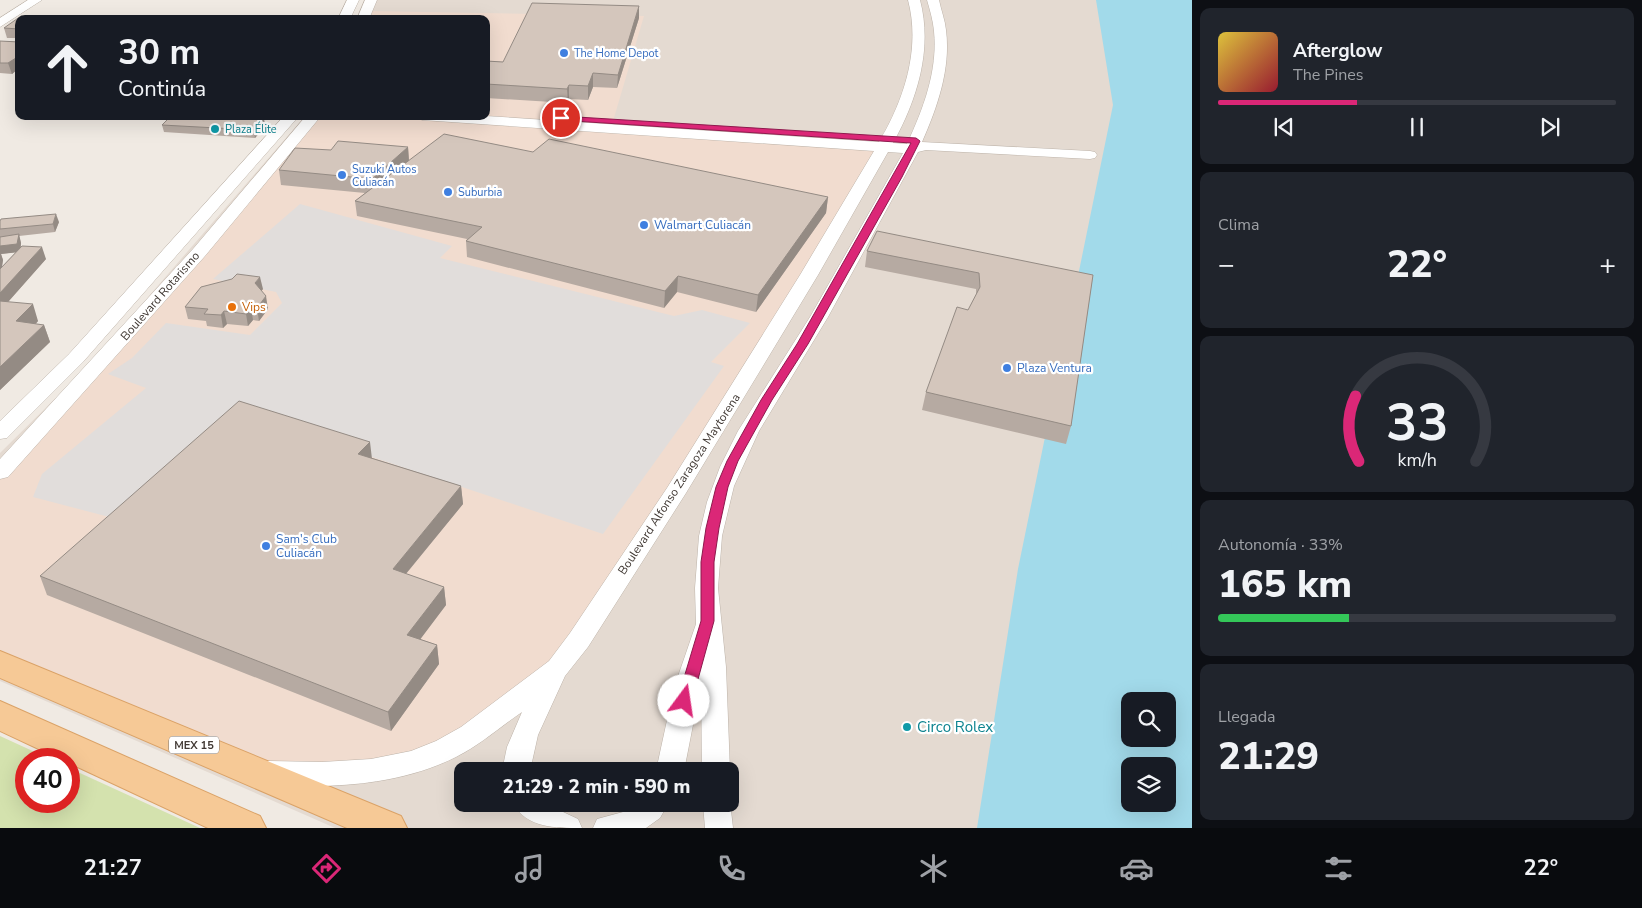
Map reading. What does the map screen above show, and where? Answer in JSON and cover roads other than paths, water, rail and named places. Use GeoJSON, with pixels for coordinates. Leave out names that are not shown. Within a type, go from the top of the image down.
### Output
{"type":"FeatureCollection","features":[{"type":"Feature","properties":{"kind":"main road","name":"MEX 15"},"geometry":{"type":"LineString","coordinates":[[1,664],[388,828]]}},
{"type":"Feature","properties":{"kind":"main road"},"geometry":{"type":"LineString","coordinates":[[0,715],[247,828]]}},
{"type":"Feature","properties":{"kind":"street"},"geometry":{"type":"LineString","coordinates":[[0,16],[25,0]]}},
{"type":"Feature","properties":{"kind":"street"},"geometry":{"type":"LineString","coordinates":[[0,23],[36,0]]}},
{"type":"Feature","properties":{"kind":"street"},"geometry":{"type":"LineString","coordinates":[[346,15],[353,0]]}},
{"type":"Feature","properties":{"kind":"street"},"geometry":{"type":"LineString","coordinates":[[365,15],[371,0]]}},
{"type":"Feature","properties":{"kind":"street"},"geometry":{"type":"LineString","coordinates":[[716,762],[713,668],[708,621],[708,562],[712,528],[722,487],[732,461],[767,400],[803,344],[918,145],[938,74],[940,44],[936,8],[916,8]]}},
{"type":"Feature","properties":{"kind":"street","name":"Boulevard Alfonso Zaragoza Maytorena"},"geometry":{"type":"LineString","coordinates":[[259,772],[322,774],[371,771],[414,762],[446,749],[470,735],[558,668],[579,640],[648,531],[675,493],[862,186],[901,114],[916,70],[919,38],[916,8]]}},
{"type":"Feature","properties":{"kind":"street"},"geometry":{"type":"LineString","coordinates":[[490,114],[885,143]]}},
{"type":"Feature","properties":{"kind":"street","name":"Boulevard Rotarismo"},"geometry":{"type":"LineString","coordinates":[[0,433],[76,358],[288,120]]}},
{"type":"Feature","properties":{"kind":"street","name":"Boulevard Rotarismo"},"geometry":{"type":"LineString","coordinates":[[0,472],[101,363],[254,190],[311,120]]}},
{"type":"Feature","properties":{"kind":"street"},"geometry":{"type":"LineString","coordinates":[[490,120],[1090,154]]}},
{"type":"Feature","properties":{"kind":"street"},"geometry":{"type":"LineString","coordinates":[[672,762],[687,688],[708,621]]}},
{"type":"Feature","properties":{"kind":"street"},"geometry":{"type":"LineString","coordinates":[[517,762],[540,702],[558,668]]}},
{"type":"Feature","properties":{"kind":"street"},"geometry":{"type":"LineString","coordinates":[[534,812],[548,821],[568,828]]}},
{"type":"Feature","properties":{"kind":"street"},"geometry":{"type":"LineString","coordinates":[[607,828],[622,825],[645,812]]}},
{"type":"Feature","properties":{"kind":"street"},"geometry":{"type":"LineString","coordinates":[[718,812],[719,828]]}},
{"type":"Feature","properties":{"kind":"water"},"geometry":{"type":"Polygon","coordinates":[[[1096,0],[1192,0],[1192,828],[977,828],[1018,569],[1113,105],[1096,0]]]}},
{"type":"Feature","properties":{"kind":"place","name":"The Home Depot"},"geometry":{"type":"Point","coordinates":[564,53]}},
{"type":"Feature","properties":{"kind":"place","name":"Plaza Élite"},"geometry":{"type":"Point","coordinates":[215,129]}},
{"type":"Feature","properties":{"kind":"place","name":"Suzuki Autos Culiacán"},"geometry":{"type":"Point","coordinates":[342,175]}},
{"type":"Feature","properties":{"kind":"place","name":"Suburbia"},"geometry":{"type":"Point","coordinates":[448,192]}},
{"type":"Feature","properties":{"kind":"place","name":"Walmart Culiacán"},"geometry":{"type":"Point","coordinates":[644,225]}},
{"type":"Feature","properties":{"kind":"place","name":"Vips"},"geometry":{"type":"Point","coordinates":[232,307]}},
{"type":"Feature","properties":{"kind":"place","name":"Plaza Ventura"},"geometry":{"type":"Point","coordinates":[1007,368]}},
{"type":"Feature","properties":{"kind":"place","name":"Sam's Club Culiacán"},"geometry":{"type":"Point","coordinates":[266,546]}},
{"type":"Feature","properties":{"kind":"place","name":"Circo Rolex"},"geometry":{"type":"Point","coordinates":[907,727]}}]}
